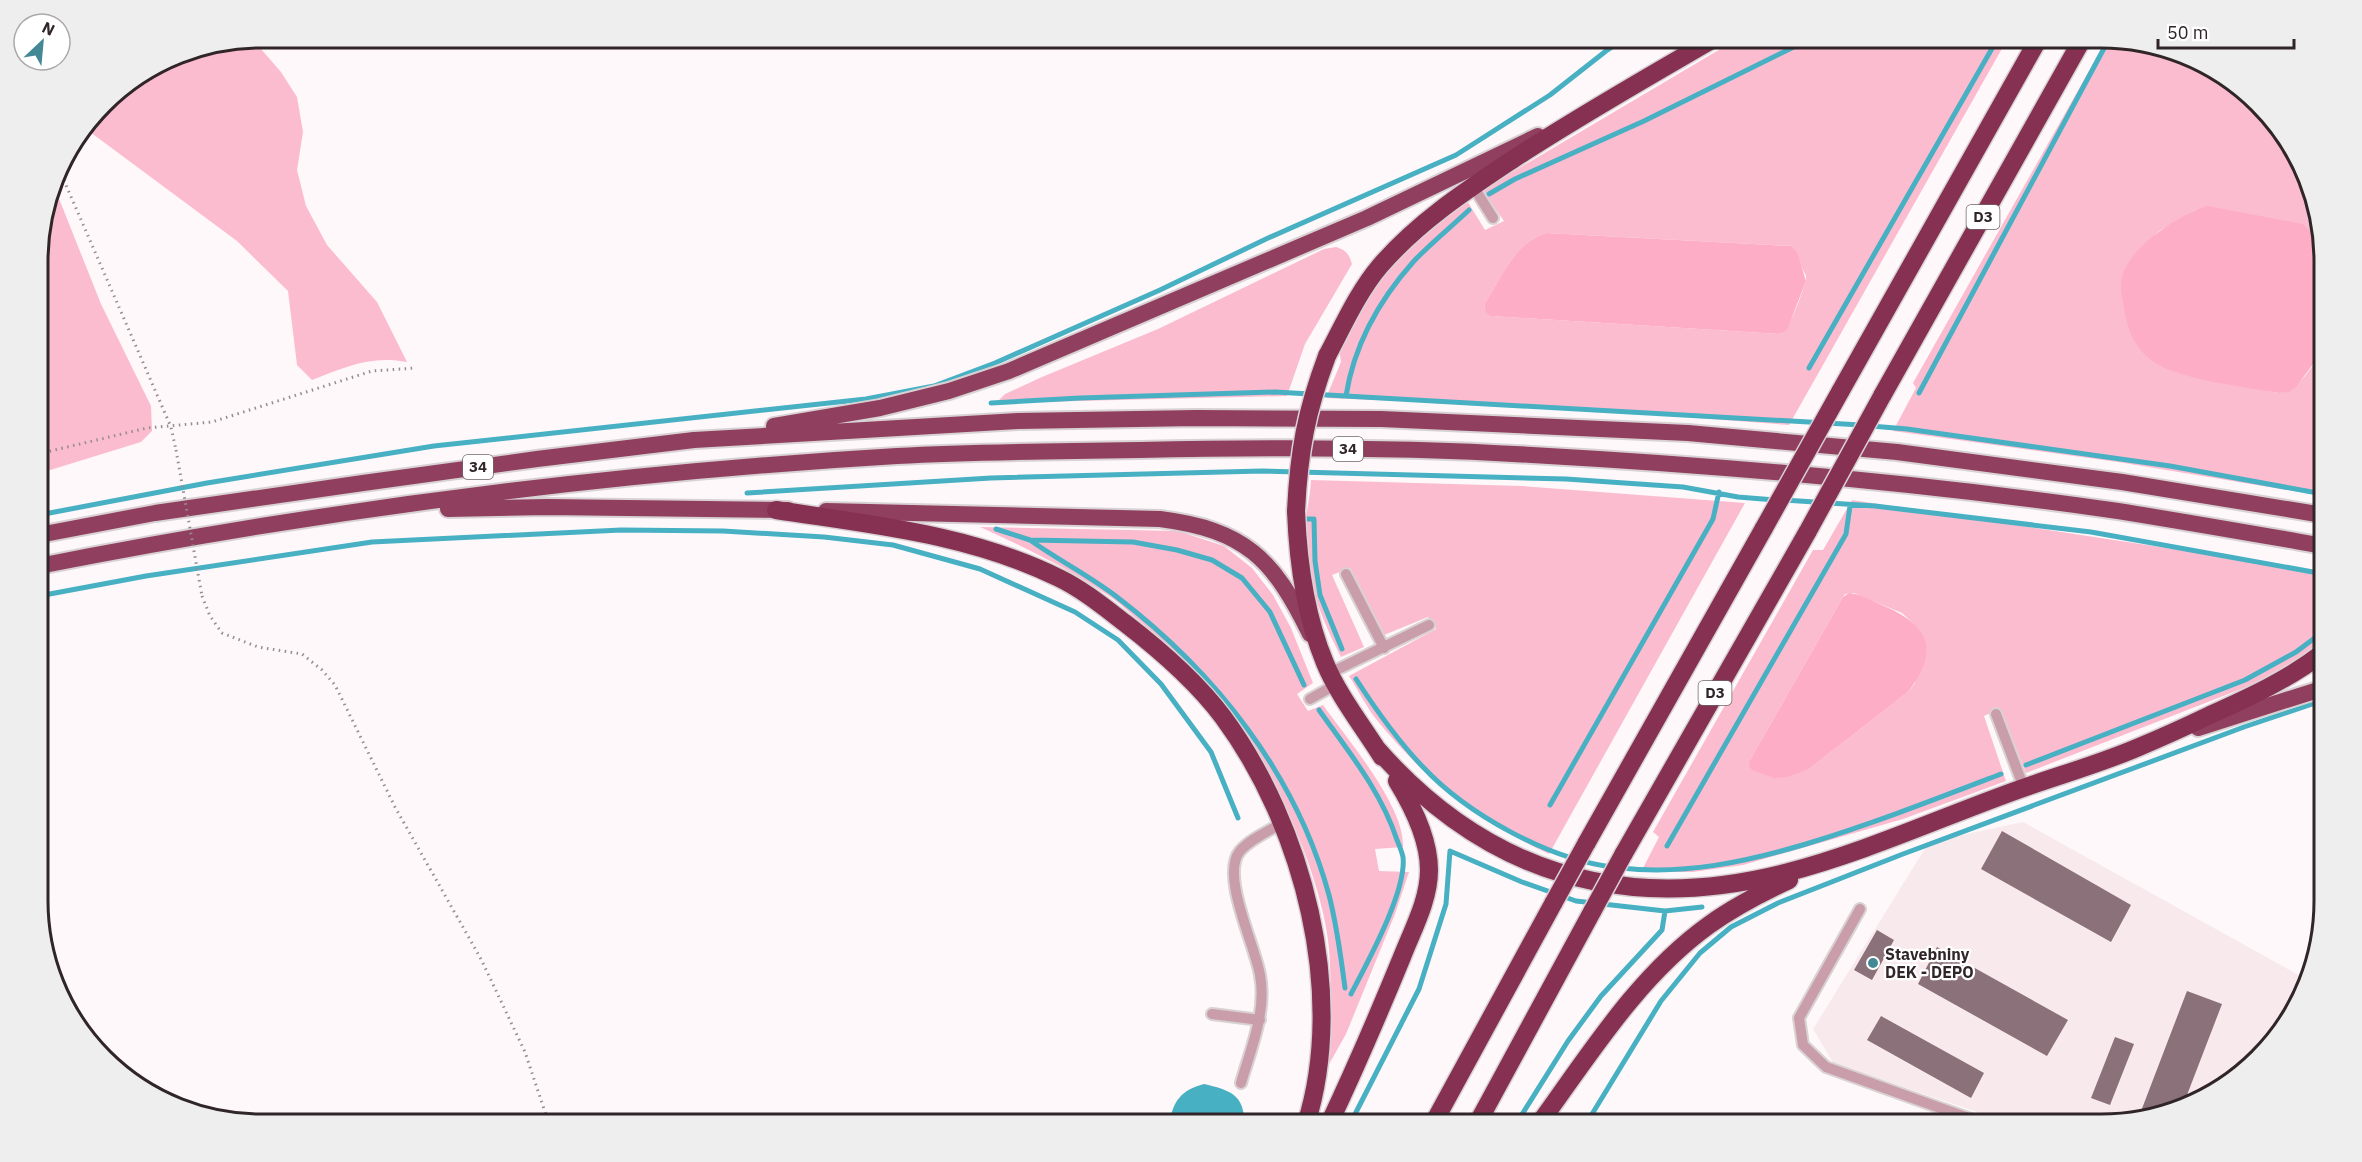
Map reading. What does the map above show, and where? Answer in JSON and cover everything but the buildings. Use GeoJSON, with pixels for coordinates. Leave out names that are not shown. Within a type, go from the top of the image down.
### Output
{"type":"FeatureCollection","features":[{"type":"Feature","properties":{"kind":"highway"},"geometry":{"type":"LineString","coordinates":[[1331,674],[1304,594],[1296,511],[1303,431],[1313,393],[1327,356],[1349,312],[1378,268],[1430,217],[1580,116],[1698,48]]}},
{"type":"Feature","properties":{"kind":"highway","name":"D3"},"geometry":{"type":"LineString","coordinates":[[1438,1114],[1586,844],[2033,48]]}},
{"type":"Feature","properties":{"kind":"highway","name":"D3"},"geometry":{"type":"LineString","coordinates":[[1482,1114],[1623,855],[1808,531],[2077,48]]}},
{"type":"Feature","properties":{"kind":"highway"},"geometry":{"type":"LineString","coordinates":[[694,440],[880,408],[949,392],[1009,371],[1367,218],[1580,116]]}},
{"type":"Feature","properties":{"kind":"highway","name":"34"},"geometry":{"type":"LineString","coordinates":[[48,533],[155,513],[537,459],[694,440],[994,422],[1101,419],[1370,419],[1688,434],[1897,452],[2122,482],[2314,514]]}},
{"type":"Feature","properties":{"kind":"highway","name":"34"},"geometry":{"type":"LineString","coordinates":[[48,564],[160,542],[542,487],[896,457],[1170,449],[1374,449],[1527,454],[1686,465],[1885,482],[2118,511],[2314,544]]}},
{"type":"Feature","properties":{"kind":"highway"},"geometry":{"type":"LineString","coordinates":[[369,511],[548,507],[1160,519],[1201,525],[1219,532],[1252,551],[1275,573],[1295,605],[1331,674],[1406,796],[1421,829],[1428,856],[1428,882],[1422,907],[1374,1026],[1334,1114]]}},
{"type":"Feature","properties":{"kind":"highway"},"geometry":{"type":"LineString","coordinates":[[776,510],[926,533],[1001,553],[1061,579],[1150,642],[1189,679],[1223,717],[1249,759],[1282,823],[1298,866],[1311,914],[1318,954],[1320,994],[1319,1058],[1308,1114]]}},
{"type":"Feature","properties":{"kind":"highway"},"geometry":{"type":"LineString","coordinates":[[2137,748],[2254,696],[2314,660]]}},
{"type":"Feature","properties":{"kind":"highway"},"geometry":{"type":"LineString","coordinates":[[1377,748],[1420,794],[1469,831],[1523,860],[1582,879],[1643,889],[1705,888],[1787,872],[1860,849],[2137,748],[2314,691]]}},
{"type":"Feature","properties":{"kind":"highway"},"geometry":{"type":"LineString","coordinates":[[1546,1114],[1622,1010],[1673,955],[1708,926],[1745,901],[1860,849]]}},
{"type":"Feature","properties":{"kind":"lane"},"geometry":{"type":"LineString","coordinates":[[1473,186],[1492,218]]}},
{"type":"Feature","properties":{"kind":"lane"},"geometry":{"type":"LineString","coordinates":[[1346,574],[1384,648]]}},
{"type":"Feature","properties":{"kind":"lane"},"geometry":{"type":"LineString","coordinates":[[1310,699],[1331,674],[1430,626]]}},
{"type":"Feature","properties":{"kind":"lane"},"geometry":{"type":"LineString","coordinates":[[1996,714],[2024,788]]}},
{"type":"Feature","properties":{"kind":"lane"},"geometry":{"type":"LineString","coordinates":[[1241,1083],[1260,1020],[1260,975],[1234,884],[1233,866],[1236,857],[1248,844],[1282,823]]}},
{"type":"Feature","properties":{"kind":"lane"},"geometry":{"type":"LineString","coordinates":[[1860,909],[1799,1018],[1803,1045],[1826,1067],[1956,1114]]}},
{"type":"Feature","properties":{"kind":"lane"},"geometry":{"type":"LineString","coordinates":[[1212,1014],[1260,1020]]}},
{"type":"Feature","properties":{"kind":"path"},"geometry":{"type":"LineString","coordinates":[[64,180],[171,427],[202,596],[210,616],[222,633],[258,647],[302,654],[322,670],[334,685],[395,807],[481,959],[525,1052],[546,1114]]}},
{"type":"Feature","properties":{"kind":"path"},"geometry":{"type":"LineString","coordinates":[[48,452],[147,428],[212,422],[372,371],[416,368]]}},
{"type":"Feature","properties":{"kind":"shaded area"},"geometry":{"type":"Polygon","coordinates":[[[261,48],[281,72],[297,97],[303,132],[297,170],[306,206],[327,245],[377,302],[407,362],[370,361],[312,380],[297,365],[288,291],[237,241],[91,133],[110,110],[131,92],[167,70],[206,55],[261,48]]]}},
{"type":"Feature","properties":{"kind":"shaded area"},"geometry":{"type":"Polygon","coordinates":[[[1722,48],[2002,48],[1789,425],[1554,407],[1326,398],[1341,362],[1339,348],[1373,286],[1406,246],[1466,199],[1485,230],[1504,221],[1482,190],[1722,48]],[[1547,233],[1526,244],[1510,261],[1485,303],[1485,309],[1492,316],[1779,334],[1788,325],[1806,276],[1791,246],[1547,233]]]}},
{"type":"Feature","properties":{"kind":"shaded area"},"geometry":{"type":"Polygon","coordinates":[[[2102,48],[2156,55],[2195,70],[2231,92],[2252,110],[2270,131],[2298,180],[2307,206],[2313,237],[2196,210],[2159,231],[2132,258],[2175,372],[2279,393],[2299,383],[2314,364],[2314,495],[2118,462],[1893,431],[1916,388],[1913,383],[2102,48]]]}},
{"type":"Feature","properties":{"kind":"shaded area"},"geometry":{"type":"Polygon","coordinates":[[[58,196],[101,304],[151,406],[152,431],[141,442],[48,471],[48,247],[58,196]]]}},
{"type":"Feature","properties":{"kind":"shaded area"},"geometry":{"type":"Polygon","coordinates":[[[2207,206],[2303,224],[2312,234],[2314,363],[2296,387],[2289,392],[2279,393],[2215,382],[2167,369],[2149,358],[2132,335],[2121,293],[2123,273],[2140,248],[2167,226],[2207,206]]]}},
{"type":"Feature","properties":{"kind":"shaded area"},"geometry":{"type":"Polygon","coordinates":[[[1547,233],[1791,246],[1797,252],[1806,281],[1787,330],[1779,334],[1489,315],[1485,311],[1485,303],[1510,261],[1526,244],[1547,233]]]}},
{"type":"Feature","properties":{"kind":"shaded area"},"geometry":{"type":"Polygon","coordinates":[[[1336,247],[1347,253],[1352,264],[1305,344],[1287,396],[996,403],[1005,394],[1042,377],[1158,329],[1324,249],[1336,247]]]}},
{"type":"Feature","properties":{"kind":"shaded area"},"geometry":{"type":"Polygon","coordinates":[[[1311,480],[1522,486],[1745,503],[1549,854],[1500,828],[1455,797],[1413,760],[1369,709],[1349,676],[1436,629],[1428,617],[1384,635],[1350,568],[1332,575],[1364,647],[1341,657],[1322,614],[1308,570],[1305,532],[1311,480]]]}},
{"type":"Feature","properties":{"kind":"shaded area"},"geometry":{"type":"Polygon","coordinates":[[[1852,500],[2314,570],[2314,646],[2254,684],[2026,773],[2000,709],[1984,716],[2006,781],[1903,819],[1743,865],[1693,872],[1641,872],[1659,837],[1653,832],[1813,550],[1823,550],[1852,500]],[[1854,593],[1845,594],[1750,760],[1809,769],[1908,692],[1915,683],[1914,624],[1902,613],[1854,593]]]}},
{"type":"Feature","properties":{"kind":"shaded area"},"geometry":{"type":"Polygon","coordinates":[[[980,527],[1178,531],[1224,546],[1252,568],[1273,595],[1291,628],[1313,683],[1297,694],[1308,711],[1323,705],[1373,773],[1395,812],[1403,847],[1375,849],[1379,871],[1409,872],[1395,914],[1346,1034],[1328,1066],[1330,977],[1328,936],[1323,913],[1310,867],[1292,821],[1259,758],[1219,701],[1196,675],[1120,604],[1064,568],[980,527]]]}},
{"type":"Feature","properties":{"kind":"shaded area"},"geometry":{"type":"Polygon","coordinates":[[[1849,593],[1867,598],[1900,614],[1920,631],[1925,641],[1926,652],[1918,677],[1908,692],[1809,769],[1787,777],[1774,778],[1752,770],[1749,766],[1750,760],[1843,597],[1849,593]]]}},
{"type":"Feature","properties":{"kind":"shaded area"},"geometry":{"type":"Polygon","coordinates":[[[2023,822],[2300,976],[2292,995],[2270,1031],[2252,1052],[2231,1070],[2182,1098],[2142,1110],[2115,1114],[1983,1114],[1833,1063],[1813,1029],[1929,842],[2023,822]]]}},
{"type":"Feature","properties":{"kind":"water"},"geometry":{"type":"Polygon","coordinates":[[[1204,1084],[1228,1091],[1238,1100],[1244,1114],[1172,1114],[1179,1098],[1196,1086],[1204,1084]]]}},
{"type":"Feature","properties":{"kind":"waterway"},"geometry":{"type":"LineString","coordinates":[[48,513],[207,483],[434,446],[866,399],[934,386],[995,363],[1160,290],[1266,239],[1456,155],[1550,95],[1611,48]]}},
{"type":"Feature","properties":{"kind":"waterway"},"geometry":{"type":"LineString","coordinates":[[1489,194],[1515,179],[1644,121],[1792,48]]}},
{"type":"Feature","properties":{"kind":"waterway"},"geometry":{"type":"LineString","coordinates":[[1809,368],[1992,48]]}},
{"type":"Feature","properties":{"kind":"waterway"},"geometry":{"type":"LineString","coordinates":[[1919,393],[2104,48]]}},
{"type":"Feature","properties":{"kind":"waterway"},"geometry":{"type":"LineString","coordinates":[[1346,396],[1362,341],[1390,291],[1414,261],[1469,210]]}},
{"type":"Feature","properties":{"kind":"waterway"},"geometry":{"type":"LineString","coordinates":[[991,403],[1275,392],[1861,425]]}},
{"type":"Feature","properties":{"kind":"waterway"},"geometry":{"type":"LineString","coordinates":[[1871,426],[1907,429],[2170,466],[2314,492]]}},
{"type":"Feature","properties":{"kind":"waterway"},"geometry":{"type":"LineString","coordinates":[[747,493],[991,478],[1262,471],[1566,479],[1683,487],[1738,497],[1775,500]]}},
{"type":"Feature","properties":{"kind":"waterway"},"geometry":{"type":"LineString","coordinates":[[1550,805],[1713,519],[1719,492]]}},
{"type":"Feature","properties":{"kind":"waterway"},"geometry":{"type":"LineString","coordinates":[[1784,500],[1875,506],[2091,532],[2314,572]]}},
{"type":"Feature","properties":{"kind":"waterway"},"geometry":{"type":"LineString","coordinates":[[1667,846],[1846,534],[1850,506]]}},
{"type":"Feature","properties":{"kind":"waterway"},"geometry":{"type":"LineString","coordinates":[[1304,519],[1314,519],[1315,561],[1320,595],[1342,649]]}},
{"type":"Feature","properties":{"kind":"waterway"},"geometry":{"type":"LineString","coordinates":[[996,529],[1030,540],[1133,542],[1177,550],[1212,560],[1242,578],[1270,612],[1304,685]]}},
{"type":"Feature","properties":{"kind":"waterway"},"geometry":{"type":"LineString","coordinates":[[48,594],[146,576],[372,542],[621,530],[723,531],[824,537],[893,545],[980,569],[1075,612],[1118,640],[1161,684],[1211,752],[1238,818]]}},
{"type":"Feature","properties":{"kind":"waterway"},"geometry":{"type":"LineString","coordinates":[[1030,540],[1107,589],[1153,626],[1187,658],[1247,729],[1273,767],[1296,808],[1314,851],[1332,907],[1345,988]]}},
{"type":"Feature","properties":{"kind":"waterway"},"geometry":{"type":"LineString","coordinates":[[2026,765],[2245,680],[2296,652],[2314,638]]}},
{"type":"Feature","properties":{"kind":"waterway"},"geometry":{"type":"LineString","coordinates":[[1356,679],[1387,725],[1413,757],[1462,801],[1510,832],[1536,844],[1562,855],[1612,867]]}},
{"type":"Feature","properties":{"kind":"waterway"},"geometry":{"type":"LineString","coordinates":[[1592,1114],[1661,1001],[1700,953],[1731,927],[1778,903],[1903,854],[2244,727],[2314,703]]}},
{"type":"Feature","properties":{"kind":"waterway"},"geometry":{"type":"LineString","coordinates":[[1319,710],[1373,788],[1390,822],[1403,857],[1403,871],[1393,907],[1351,994]]}},
{"type":"Feature","properties":{"kind":"waterway"},"geometry":{"type":"LineString","coordinates":[[1621,868],[1645,870],[1692,868],[1760,856],[1855,828],[2001,774]]}},
{"type":"Feature","properties":{"kind":"waterway"},"geometry":{"type":"LineString","coordinates":[[1355,1114],[1419,989],[1446,904],[1450,851],[1522,882],[1576,901],[1665,911],[1702,907]]}},
{"type":"Feature","properties":{"kind":"waterway"},"geometry":{"type":"LineString","coordinates":[[1522,1114],[1568,1041],[1601,996],[1662,930],[1665,911]]}},
{"type":"Feature","properties":{"kind":"place","name":"Stavebniny DEK - DEPO"},"geometry":{"type":"Point","coordinates":[1873,963]}}]}
